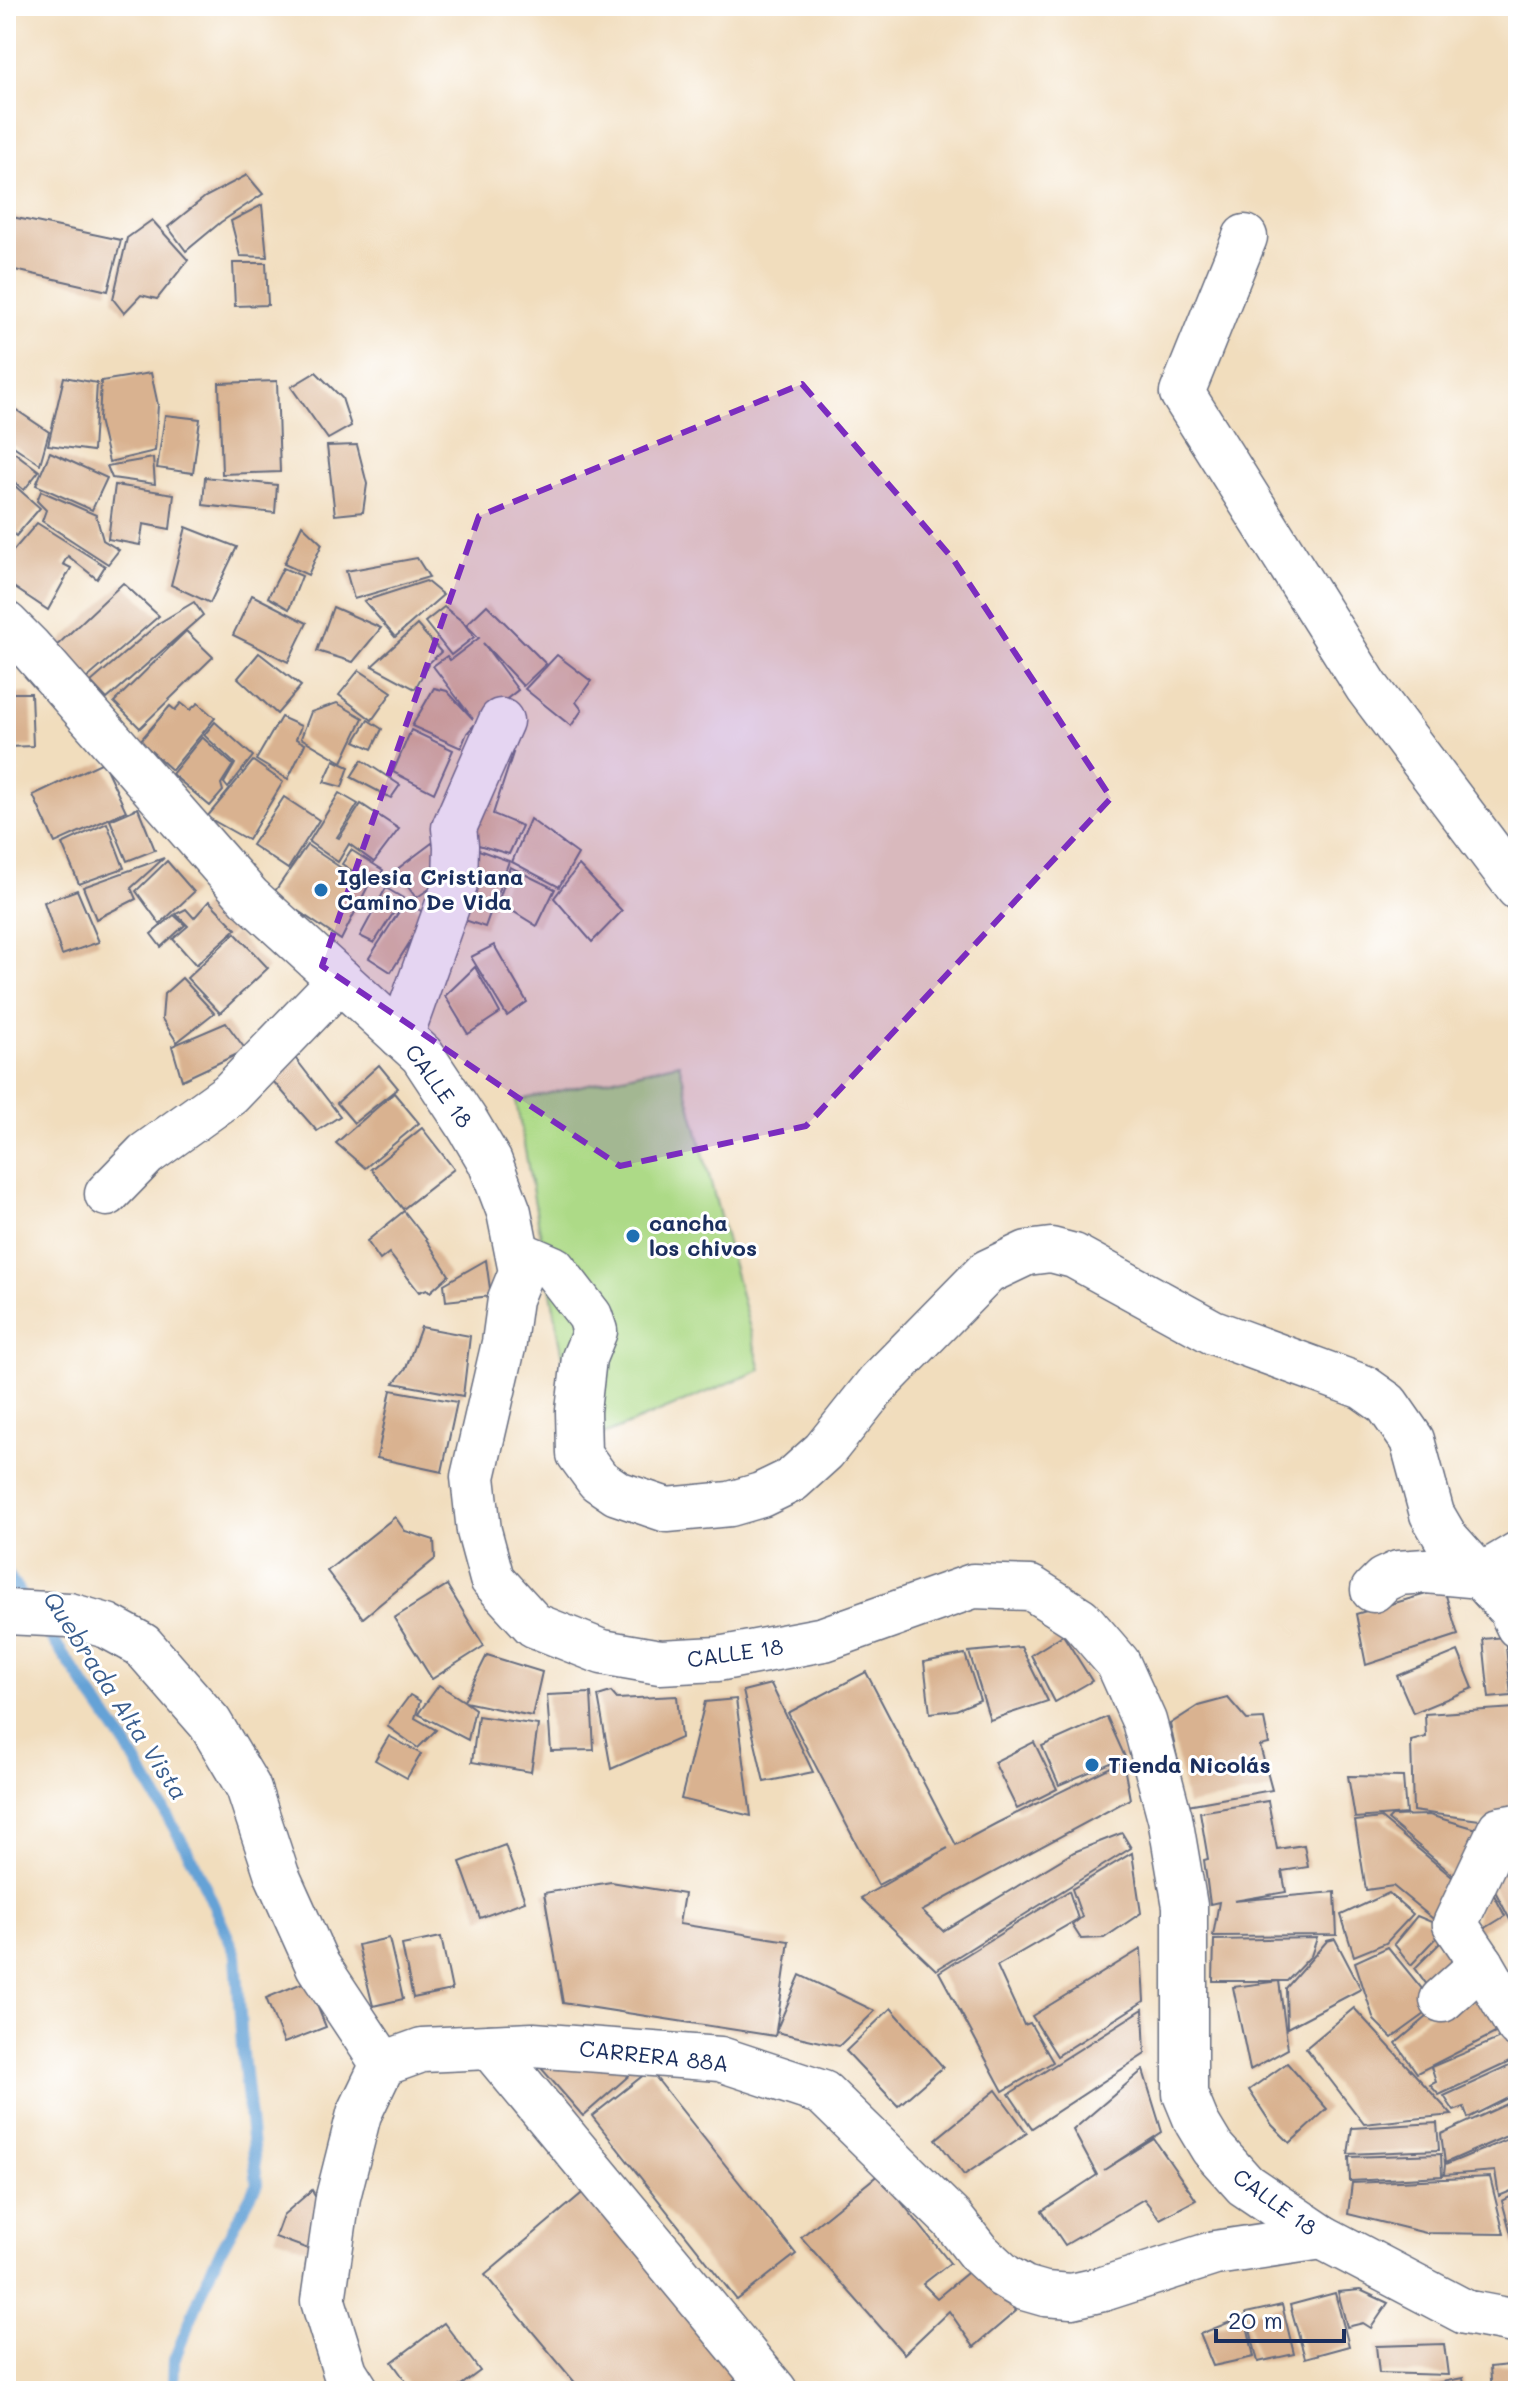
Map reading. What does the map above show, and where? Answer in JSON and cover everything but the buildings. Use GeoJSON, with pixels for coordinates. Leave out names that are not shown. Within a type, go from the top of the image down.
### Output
{"type":"FeatureCollection","features":[{"type":"Feature","properties":{"kind":"street"},"geometry":{"type":"LineString","coordinates":[[1245,237],[1182,393],[1367,687],[1518,888]]}},
{"type":"Feature","properties":{"kind":"street","name":"CALLE 18"},"geometry":{"type":"LineString","coordinates":[[6,624],[249,897],[422,1055],[490,1162],[509,1212],[521,1272],[510,1299],[504,1343],[473,1477],[479,1531],[492,1579],[534,1625],[602,1652],[660,1662],[718,1659],[824,1639],[973,1586],[1031,1588],[1080,1619],[1118,1663],[1144,1721],[1170,1818],[1185,1906],[1185,2094],[1197,2123],[1224,2163],[1245,2185],[1322,2237],[1465,2312],[1518,2322]]}},
{"type":"Feature","properties":{"kind":"street"},"geometry":{"type":"LineString","coordinates":[[401,1036],[455,884],[454,828],[501,721]]}},
{"type":"Feature","properties":{"kind":"street"},"geometry":{"type":"LineString","coordinates":[[107,1194],[146,1154],[230,1094],[340,980]]}},
{"type":"Feature","properties":{"kind":"street"},"geometry":{"type":"LineString","coordinates":[[518,1253],[553,1268],[590,1316],[595,1331],[584,1358],[578,1411],[579,1454],[598,1480],[617,1493],[667,1510],[730,1504],[761,1495],[792,1480],[824,1451],[878,1383],[987,1272],[1027,1253],[1051,1250],[1074,1256],[1213,1332],[1363,1387],[1387,1404],[1412,1440],[1432,1514],[1446,1538],[1510,1609],[1518,1626]]}},
{"type":"Feature","properties":{"kind":"street"},"geometry":{"type":"LineString","coordinates":[[1373,1590],[1383,1580],[1398,1573],[1426,1571],[1481,1576],[1518,1554]]}},
{"type":"Feature","properties":{"kind":"street"},"geometry":{"type":"LineString","coordinates":[[6,1612],[69,1615],[107,1626],[142,1645],[210,1723],[248,1787],[277,1875],[318,1966],[383,2064],[359,2114],[338,2197],[323,2301],[347,2385]]}},
{"type":"Feature","properties":{"kind":"street"},"geometry":{"type":"LineString","coordinates":[[1518,1826],[1500,1829],[1455,1924],[1498,1972],[1518,2026]]}},
{"type":"Feature","properties":{"kind":"street"},"geometry":{"type":"LineString","coordinates":[[1442,2000],[1498,1972]]}},
{"type":"Feature","properties":{"kind":"street","name":"CARRERA 88A"},"geometry":{"type":"LineString","coordinates":[[383,2064],[422,2050],[533,2045],[720,2059],[823,2093],[952,2219],[978,2252],[1004,2276],[1024,2288],[1045,2294],[1072,2296],[1215,2253],[1322,2237]]}},
{"type":"Feature","properties":{"kind":"street"},"geometry":{"type":"LineString","coordinates":[[490,2047],[775,2391]]}},
{"type":"Feature","properties":{"kind":"highlighted area"},"geometry":{"type":"Polygon","coordinates":[[[802,384],[953,559],[1111,798],[806,1126],[620,1166],[322,966],[479,516],[802,384]]]}},
{"type":"Feature","properties":{"kind":"green space","name":"cancha los chivos"},"geometry":{"type":"Polygon","coordinates":[[[679,1063],[761,1370],[579,1445],[516,1101],[679,1063]]]}},
{"type":"Feature","properties":{"kind":"waterway","name":"Quebrada Alta Vista"},"geometry":{"type":"LineString","coordinates":[[6,1572],[26,1602]]}},
{"type":"Feature","properties":{"kind":"waterway","name":"Quebrada Alta Vista"},"geometry":{"type":"LineString","coordinates":[[42,1624],[125,1743],[195,1864],[236,1955],[257,2184],[212,2267],[174,2360],[173,2391]]}},
{"type":"Feature","properties":{"kind":"place","name":"Iglesia Cristiana Camino De Vida"},"geometry":{"type":"Point","coordinates":[321,890]}},
{"type":"Feature","properties":{"kind":"place","name":"cancha los chivos"},"geometry":{"type":"Point","coordinates":[633,1236]}},
{"type":"Feature","properties":{"kind":"place","name":"Tienda Nicolás"},"geometry":{"type":"Point","coordinates":[1092,1765]}}]}
